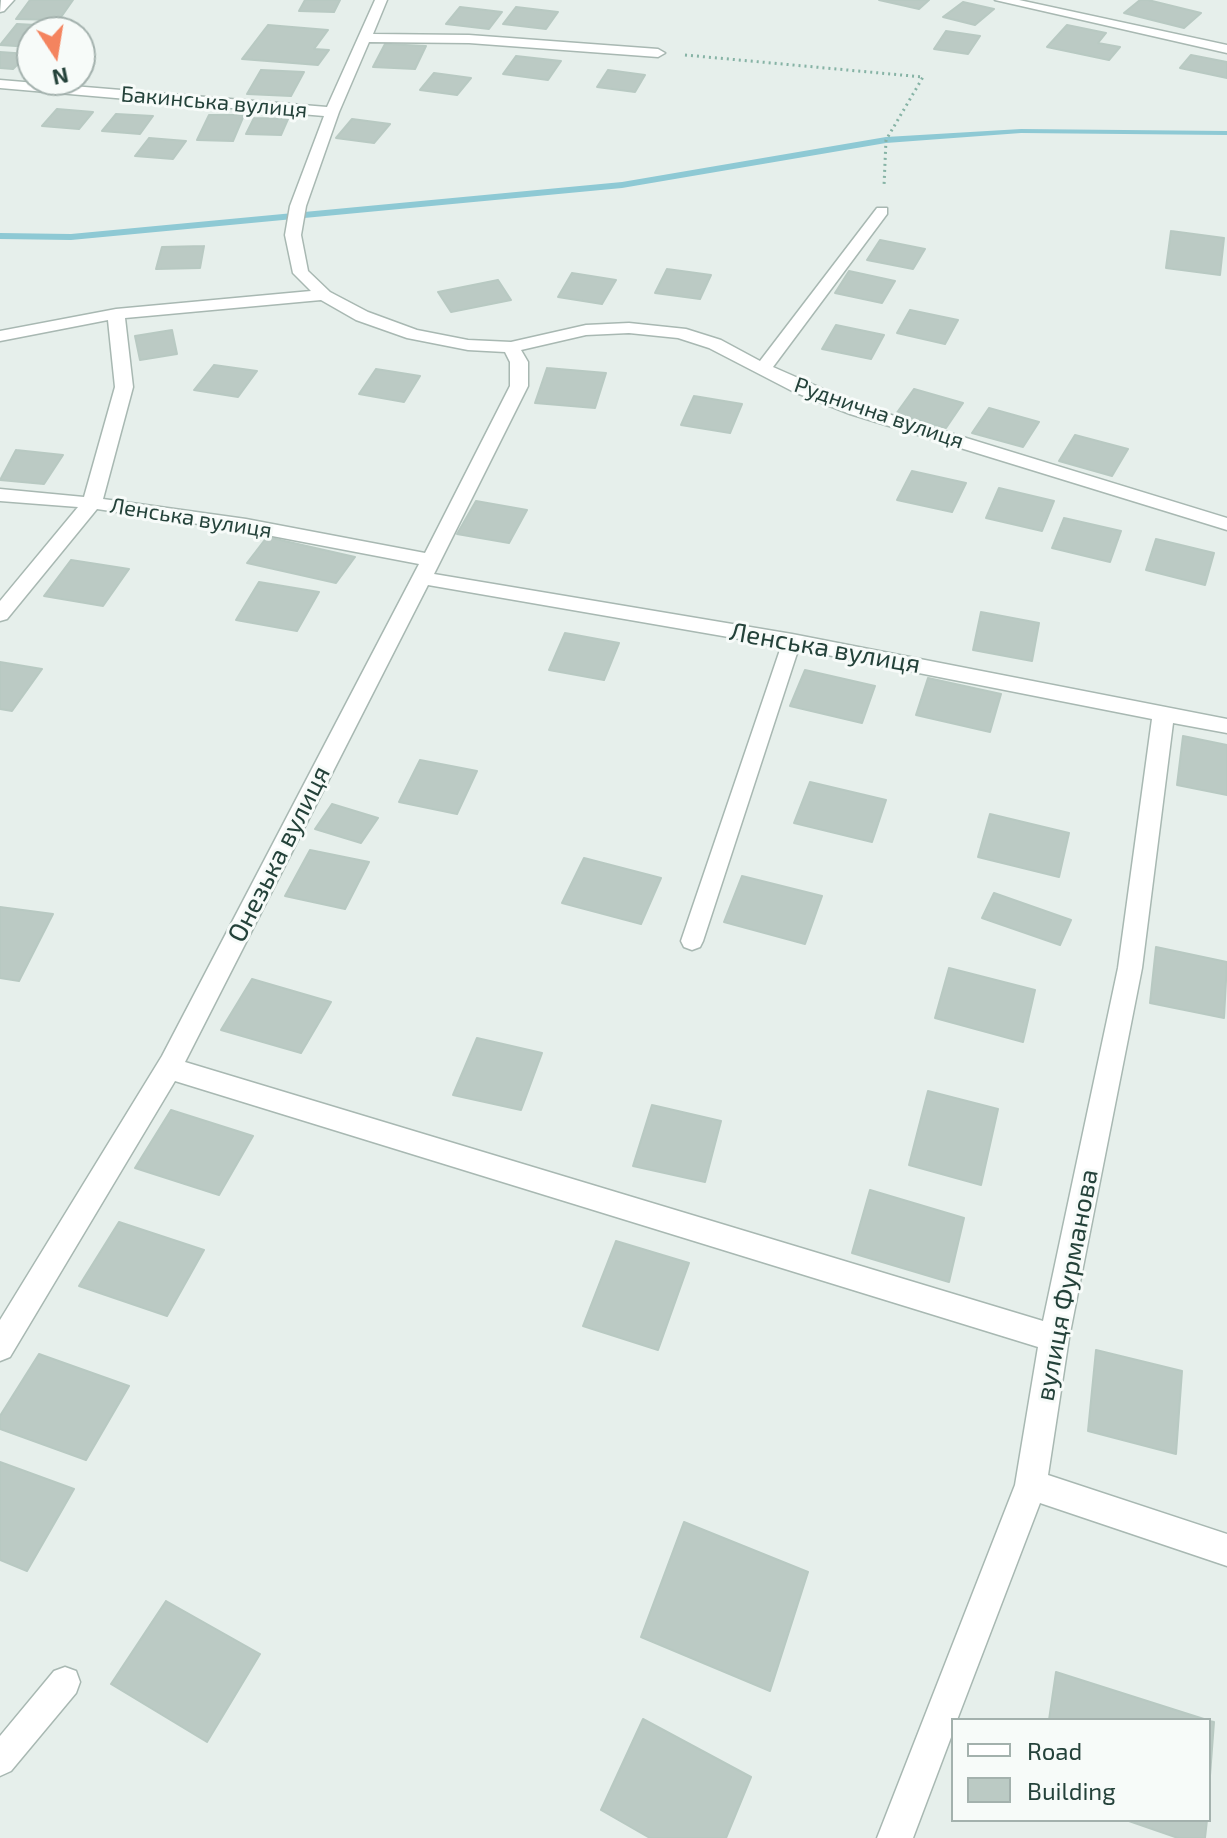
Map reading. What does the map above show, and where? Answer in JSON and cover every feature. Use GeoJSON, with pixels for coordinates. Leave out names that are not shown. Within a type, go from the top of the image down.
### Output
{"type":"FeatureCollection","features":[{"type":"Feature","properties":{"kind":"street"},"geometry":{"type":"LineString","coordinates":[[0,8],[8,0]]}},
{"type":"Feature","properties":{"kind":"street"},"geometry":{"type":"LineString","coordinates":[[332,112],[381,0]]}},
{"type":"Feature","properties":{"kind":"street"},"geometry":{"type":"LineString","coordinates":[[1001,0],[1227,49]]}},
{"type":"Feature","properties":{"kind":"street"},"geometry":{"type":"LineString","coordinates":[[1059,14],[1074,0]]}},
{"type":"Feature","properties":{"kind":"street"},"geometry":{"type":"LineString","coordinates":[[364,38],[469,39],[658,53]]}},
{"type":"Feature","properties":{"kind":"street","name":"Бакинська вулиця"},"geometry":{"type":"LineString","coordinates":[[0,84],[332,112]]}},
{"type":"Feature","properties":{"kind":"street","name":"Руднична вулиця"},"geometry":{"type":"LineString","coordinates":[[332,112],[298,206],[293,235],[301,273],[324,295],[362,316],[413,334],[468,345],[511,347],[586,330],[629,328],[680,333],[715,344],[856,410],[1227,524]]}},
{"type":"Feature","properties":{"kind":"street"},"geometry":{"type":"LineString","coordinates":[[763,369],[882,211]]}},
{"type":"Feature","properties":{"kind":"street"},"geometry":{"type":"LineString","coordinates":[[0,336],[116,314],[324,295]]}},
{"type":"Feature","properties":{"kind":"street","name":"Ленська вулиця"},"geometry":{"type":"LineString","coordinates":[[0,614],[92,503],[124,387],[116,314]]}},
{"type":"Feature","properties":{"kind":"street","name":"Онезька вулиця"},"geometry":{"type":"LineString","coordinates":[[0,1347],[168,1068],[426,569],[519,386],[519,362],[511,347]]}},
{"type":"Feature","properties":{"kind":"street"},"geometry":{"type":"LineString","coordinates":[[0,495],[92,503]]}},
{"type":"Feature","properties":{"kind":"street","name":"Ленська вулиця"},"geometry":{"type":"LineString","coordinates":[[92,503],[246,525],[426,569],[1227,726]]}},
{"type":"Feature","properties":{"kind":"street","name":"вулиця Фурманова"},"geometry":{"type":"LineString","coordinates":[[895,1838],[1031,1485],[1054,1338],[1130,968],[1164,713]]}},
{"type":"Feature","properties":{"kind":"street"},"geometry":{"type":"LineString","coordinates":[[168,1068],[1054,1338]]}},
{"type":"Feature","properties":{"kind":"street"},"geometry":{"type":"LineString","coordinates":[[1031,1485],[1227,1550]]}},
{"type":"Feature","properties":{"kind":"lane"},"geometry":{"type":"LineString","coordinates":[[692,941],[792,641]]}},
{"type":"Feature","properties":{"kind":"lane"},"geometry":{"type":"LineString","coordinates":[[0,1760],[65,1682]]}},
{"type":"Feature","properties":{"kind":"path"},"geometry":{"type":"LineString","coordinates":[[658,53],[923,77],[886,140],[882,211]]}},
{"type":"Feature","properties":{"kind":"building"},"geometry":{"type":"Polygon","coordinates":[[[30,0],[73,0],[62,16],[18,16],[30,0]]]}},
{"type":"Feature","properties":{"kind":"building"},"geometry":{"type":"Polygon","coordinates":[[[305,0],[340,0],[334,12],[299,11],[305,0]]]}},
{"type":"Feature","properties":{"kind":"building"},"geometry":{"type":"Polygon","coordinates":[[[879,0],[929,0],[919,9],[879,0]]]}},
{"type":"Feature","properties":{"kind":"building"},"geometry":{"type":"Polygon","coordinates":[[[1140,0],[1201,13],[1184,28],[1124,13],[1140,0]]]}},
{"type":"Feature","properties":{"kind":"building"},"geometry":{"type":"Polygon","coordinates":[[[963,2],[994,9],[975,25],[943,17],[963,2]]]}},
{"type":"Feature","properties":{"kind":"building"},"geometry":{"type":"Polygon","coordinates":[[[460,7],[502,12],[489,29],[446,24],[460,7]]]}},
{"type":"Feature","properties":{"kind":"building"},"geometry":{"type":"Polygon","coordinates":[[[516,7],[558,12],[546,29],[503,24],[516,7]]]}},
{"type":"Feature","properties":{"kind":"building"},"geometry":{"type":"Polygon","coordinates":[[[16,25],[16,46],[0,45],[16,25]]]}},
{"type":"Feature","properties":{"kind":"building"},"geometry":{"type":"Polygon","coordinates":[[[268,25],[328,30],[314,49],[329,50],[318,65],[242,59],[268,25]]]}},
{"type":"Feature","properties":{"kind":"building"},"geometry":{"type":"Polygon","coordinates":[[[1067,25],[1106,33],[1098,43],[1120,47],[1109,60],[1047,47],[1067,25]]]}},
{"type":"Feature","properties":{"kind":"building"},"geometry":{"type":"Polygon","coordinates":[[[946,31],[980,36],[968,54],[934,49],[946,31]]]}},
{"type":"Feature","properties":{"kind":"building"},"geometry":{"type":"Polygon","coordinates":[[[385,44],[426,46],[415,69],[373,67],[385,44]]]}},
{"type":"Feature","properties":{"kind":"building"},"geometry":{"type":"Polygon","coordinates":[[[0,52],[16,53],[13,69],[0,68],[0,52]]]}},
{"type":"Feature","properties":{"kind":"building"},"geometry":{"type":"Polygon","coordinates":[[[1191,55],[1227,62],[1227,78],[1180,68],[1191,55]]]}},
{"type":"Feature","properties":{"kind":"building"},"geometry":{"type":"Polygon","coordinates":[[[516,56],[561,61],[548,80],[503,74],[516,56]]]}},
{"type":"Feature","properties":{"kind":"building"},"geometry":{"type":"Polygon","coordinates":[[[261,70],[304,72],[291,96],[247,94],[261,70]]]}},
{"type":"Feature","properties":{"kind":"building"},"geometry":{"type":"Polygon","coordinates":[[[608,70],[645,75],[635,92],[597,87],[608,70]]]}},
{"type":"Feature","properties":{"kind":"building"},"geometry":{"type":"Polygon","coordinates":[[[434,73],[471,78],[457,95],[420,90],[434,73]]]}},
{"type":"Feature","properties":{"kind":"building"},"geometry":{"type":"Polygon","coordinates":[[[57,109],[93,112],[79,129],[42,126],[57,109]]]}},
{"type":"Feature","properties":{"kind":"building"},"geometry":{"type":"Polygon","coordinates":[[[116,114],[153,116],[140,134],[102,131],[116,114]]]}},
{"type":"Feature","properties":{"kind":"building"},"geometry":{"type":"Polygon","coordinates":[[[209,115],[244,115],[233,141],[197,140],[209,115]]]}},
{"type":"Feature","properties":{"kind":"building"},"geometry":{"type":"Polygon","coordinates":[[[254,118],[288,119],[281,135],[246,134],[254,118]]]}},
{"type":"Feature","properties":{"kind":"building"},"geometry":{"type":"Polygon","coordinates":[[[352,119],[390,124],[374,143],[336,138],[352,119]]]}},
{"type":"Feature","properties":{"kind":"building"},"geometry":{"type":"Polygon","coordinates":[[[149,138],[186,141],[173,159],[135,156],[149,138]]]}},
{"type":"Feature","properties":{"kind":"building"},"geometry":{"type":"Polygon","coordinates":[[[1171,231],[1224,238],[1220,275],[1166,268],[1171,231]]]}},
{"type":"Feature","properties":{"kind":"building"},"geometry":{"type":"Polygon","coordinates":[[[880,240],[925,249],[913,269],[867,260],[880,240]]]}},
{"type":"Feature","properties":{"kind":"building"},"geometry":{"type":"Polygon","coordinates":[[[204,246],[200,268],[156,269],[162,247],[204,246]]]}},
{"type":"Feature","properties":{"kind":"building"},"geometry":{"type":"Polygon","coordinates":[[[667,269],[711,275],[700,299],[655,293],[667,269]]]}},
{"type":"Feature","properties":{"kind":"building"},"geometry":{"type":"Polygon","coordinates":[[[849,271],[895,281],[882,303],[835,293],[849,271]]]}},
{"type":"Feature","properties":{"kind":"building"},"geometry":{"type":"Polygon","coordinates":[[[572,273],[616,280],[602,304],[558,297],[572,273]]]}},
{"type":"Feature","properties":{"kind":"building"},"geometry":{"type":"Polygon","coordinates":[[[498,280],[511,300],[451,312],[438,292],[498,280]]]}},
{"type":"Feature","properties":{"kind":"building"},"geometry":{"type":"Polygon","coordinates":[[[910,310],[958,320],[945,344],[897,333],[910,310]]]}},
{"type":"Feature","properties":{"kind":"building"},"geometry":{"type":"Polygon","coordinates":[[[836,325],[884,335],[871,359],[822,349],[836,325]]]}},
{"type":"Feature","properties":{"kind":"building"},"geometry":{"type":"Polygon","coordinates":[[[172,330],[177,354],[140,360],[135,336],[172,330]]]}},
{"type":"Feature","properties":{"kind":"building"},"geometry":{"type":"Polygon","coordinates":[[[214,365],[257,371],[238,397],[194,390],[214,365]]]}},
{"type":"Feature","properties":{"kind":"building"},"geometry":{"type":"Polygon","coordinates":[[[547,368],[606,373],[595,408],[535,403],[547,368]]]}},
{"type":"Feature","properties":{"kind":"building"},"geometry":{"type":"Polygon","coordinates":[[[376,369],[420,376],[404,402],[359,394],[376,369]]]}},
{"type":"Feature","properties":{"kind":"building"},"geometry":{"type":"Polygon","coordinates":[[[914,389],[963,403],[946,428],[896,414],[914,389]]]}},
{"type":"Feature","properties":{"kind":"building"},"geometry":{"type":"Polygon","coordinates":[[[694,396],[742,404],[730,433],[681,425],[694,396]]]}},
{"type":"Feature","properties":{"kind":"building"},"geometry":{"type":"Polygon","coordinates":[[[989,408],[1039,422],[1023,447],[972,433],[989,408]]]}},
{"type":"Feature","properties":{"kind":"building"},"geometry":{"type":"Polygon","coordinates":[[[1075,435],[1128,449],[1112,476],[1059,461],[1075,435]]]}},
{"type":"Feature","properties":{"kind":"building"},"geometry":{"type":"Polygon","coordinates":[[[16,450],[63,455],[44,484],[0,480],[16,450]]]}},
{"type":"Feature","properties":{"kind":"building"},"geometry":{"type":"Polygon","coordinates":[[[912,471],[966,483],[952,512],[897,500],[912,471]]]}},
{"type":"Feature","properties":{"kind":"building"},"geometry":{"type":"Polygon","coordinates":[[[999,488],[1054,501],[1042,531],[986,518],[999,488]]]}},
{"type":"Feature","properties":{"kind":"building"},"geometry":{"type":"Polygon","coordinates":[[[476,501],[527,510],[509,543],[457,534],[476,501]]]}},
{"type":"Feature","properties":{"kind":"building"},"geometry":{"type":"Polygon","coordinates":[[[1064,518],[1121,531],[1110,562],[1052,548],[1064,518]]]}},
{"type":"Feature","properties":{"kind":"building"},"geometry":{"type":"Polygon","coordinates":[[[267,537],[355,557],[336,583],[247,563],[267,537]]]}},
{"type":"Feature","properties":{"kind":"building"},"geometry":{"type":"Polygon","coordinates":[[[1156,539],[1214,553],[1205,585],[1146,570],[1156,539]]]}},
{"type":"Feature","properties":{"kind":"building"},"geometry":{"type":"Polygon","coordinates":[[[71,560],[129,569],[103,606],[44,596],[71,560]]]}},
{"type":"Feature","properties":{"kind":"building"},"geometry":{"type":"Polygon","coordinates":[[[259,582],[319,592],[297,631],[236,620],[259,582]]]}},
{"type":"Feature","properties":{"kind":"building"},"geometry":{"type":"Polygon","coordinates":[[[981,612],[1039,623],[1032,661],[973,650],[981,612]]]}},
{"type":"Feature","properties":{"kind":"building"},"geometry":{"type":"Polygon","coordinates":[[[565,633],[619,643],[604,680],[549,670],[565,633]]]}},
{"type":"Feature","properties":{"kind":"building"},"geometry":{"type":"Polygon","coordinates":[[[0,662],[42,669],[12,711],[0,709],[0,662]]]}},
{"type":"Feature","properties":{"kind":"building"},"geometry":{"type":"Polygon","coordinates":[[[805,670],[875,686],[862,723],[790,706],[805,670]]]}},
{"type":"Feature","properties":{"kind":"building"},"geometry":{"type":"Polygon","coordinates":[[[928,678],[1001,694],[990,732],[916,715],[928,678]]]}},
{"type":"Feature","properties":{"kind":"building"},"geometry":{"type":"Polygon","coordinates":[[[1183,736],[1227,745],[1227,795],[1177,785],[1183,736]]]}},
{"type":"Feature","properties":{"kind":"building"},"geometry":{"type":"Polygon","coordinates":[[[420,760],[477,771],[457,814],[399,802],[420,760]]]}},
{"type":"Feature","properties":{"kind":"building"},"geometry":{"type":"Polygon","coordinates":[[[810,782],[886,800],[872,842],[794,823],[810,782]]]}},
{"type":"Feature","properties":{"kind":"building"},"geometry":{"type":"Polygon","coordinates":[[[332,804],[378,818],[361,843],[315,829],[332,804]]]}},
{"type":"Feature","properties":{"kind":"building"},"geometry":{"type":"Polygon","coordinates":[[[990,814],[1069,833],[1059,877],[978,857],[990,814]]]}},
{"type":"Feature","properties":{"kind":"building"},"geometry":{"type":"Polygon","coordinates":[[[310,850],[369,862],[345,909],[285,896],[310,850]]]}},
{"type":"Feature","properties":{"kind":"building"},"geometry":{"type":"Polygon","coordinates":[[[584,858],[661,878],[641,924],[562,903],[584,858]]]}},
{"type":"Feature","properties":{"kind":"building"},"geometry":{"type":"Polygon","coordinates":[[[742,876],[822,896],[805,944],[724,922],[742,876]]]}},
{"type":"Feature","properties":{"kind":"building"},"geometry":{"type":"Polygon","coordinates":[[[994,893],[1071,920],[1060,945],[982,918],[994,893]]]}},
{"type":"Feature","properties":{"kind":"building"},"geometry":{"type":"Polygon","coordinates":[[[0,907],[53,914],[19,981],[0,978],[0,907]]]}},
{"type":"Feature","properties":{"kind":"building"},"geometry":{"type":"Polygon","coordinates":[[[1156,947],[1227,962],[1224,1018],[1150,1003],[1156,947]]]}},
{"type":"Feature","properties":{"kind":"building"},"geometry":{"type":"Polygon","coordinates":[[[949,968],[1035,990],[1023,1042],[935,1018],[949,968]]]}},
{"type":"Feature","properties":{"kind":"building"},"geometry":{"type":"Polygon","coordinates":[[[252,979],[331,1002],[301,1053],[221,1030],[252,979]]]}},
{"type":"Feature","properties":{"kind":"building"},"geometry":{"type":"Polygon","coordinates":[[[477,1038],[542,1053],[521,1110],[453,1095],[477,1038]]]}},
{"type":"Feature","properties":{"kind":"building"},"geometry":{"type":"Polygon","coordinates":[[[928,1091],[998,1109],[981,1185],[909,1165],[928,1091]]]}},
{"type":"Feature","properties":{"kind":"building"},"geometry":{"type":"Polygon","coordinates":[[[652,1105],[721,1121],[705,1182],[633,1166],[652,1105]]]}},
{"type":"Feature","properties":{"kind":"building"},"geometry":{"type":"Polygon","coordinates":[[[171,1110],[253,1136],[219,1195],[135,1168],[171,1110]]]}},
{"type":"Feature","properties":{"kind":"building"},"geometry":{"type":"Polygon","coordinates":[[[870,1190],[964,1218],[949,1282],[852,1253],[870,1190]]]}},
{"type":"Feature","properties":{"kind":"building"},"geometry":{"type":"Polygon","coordinates":[[[119,1222],[204,1250],[167,1316],[79,1286],[119,1222]]]}},
{"type":"Feature","properties":{"kind":"building"},"geometry":{"type":"Polygon","coordinates":[[[616,1241],[689,1263],[658,1350],[583,1326],[616,1241]]]}},
{"type":"Feature","properties":{"kind":"building"},"geometry":{"type":"Polygon","coordinates":[[[1096,1350],[1182,1371],[1176,1454],[1088,1431],[1096,1350]]]}},
{"type":"Feature","properties":{"kind":"building"},"geometry":{"type":"Polygon","coordinates":[[[39,1354],[129,1386],[86,1460],[0,1429],[0,1416],[39,1354]]]}},
{"type":"Feature","properties":{"kind":"building"},"geometry":{"type":"Polygon","coordinates":[[[0,1462],[74,1489],[27,1571],[0,1560],[0,1462]]]}},
{"type":"Feature","properties":{"kind":"building"},"geometry":{"type":"Polygon","coordinates":[[[684,1522],[808,1572],[770,1691],[641,1637],[684,1522]]]}},
{"type":"Feature","properties":{"kind":"building"},"geometry":{"type":"Polygon","coordinates":[[[166,1601],[260,1654],[207,1742],[111,1684],[166,1601]]]}},
{"type":"Feature","properties":{"kind":"building"},"geometry":{"type":"Polygon","coordinates":[[[1056,1672],[1201,1718],[1049,1718],[1056,1672]]]}},
{"type":"Feature","properties":{"kind":"building"},"geometry":{"type":"Polygon","coordinates":[[[643,1719],[751,1777],[726,1838],[650,1838],[601,1810],[643,1719]]]}},
{"type":"Feature","properties":{"kind":"building"},"geometry":{"type":"Polygon","coordinates":[[[1211,1721],[1214,1722],[1211,1762],[1211,1721]]]}},
{"type":"Feature","properties":{"kind":"building"},"geometry":{"type":"Polygon","coordinates":[[[1132,1822],[1207,1822],[1205,1838],[1178,1838],[1132,1822]]]}},
{"type":"Feature","properties":{"kind":"waterway"},"geometry":{"type":"LineString","coordinates":[[0,236],[71,237],[622,185],[886,140],[1021,131],[1227,133]]}}]}
